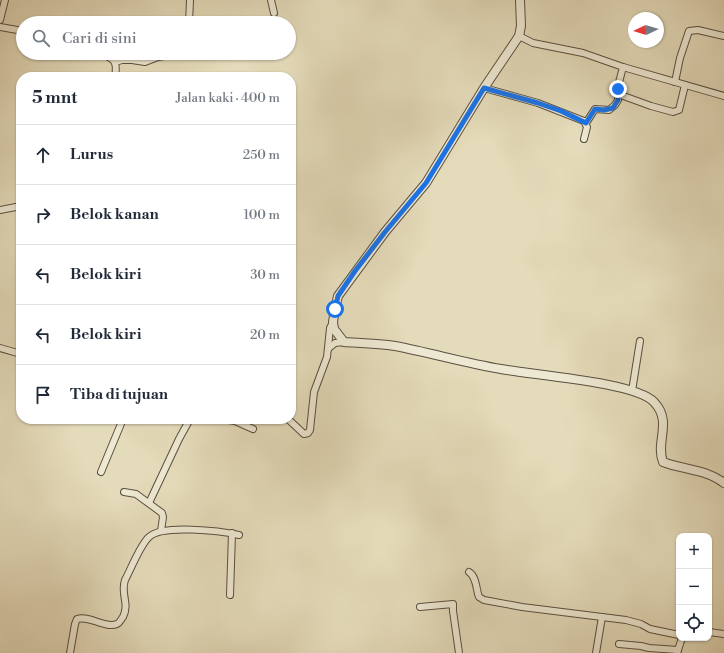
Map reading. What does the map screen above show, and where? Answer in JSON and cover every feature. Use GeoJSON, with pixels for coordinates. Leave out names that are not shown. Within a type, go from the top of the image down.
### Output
{"type":"FeatureCollection","features":[{"type":"Feature","properties":{"kind":"street"},"geometry":{"type":"LineString","coordinates":[[0,20],[5,0]]}},
{"type":"Feature","properties":{"kind":"street"},"geometry":{"type":"LineString","coordinates":[[189,16],[190,0]]}},
{"type":"Feature","properties":{"kind":"street"},"geometry":{"type":"LineString","coordinates":[[272,0],[274,14]]}},
{"type":"Feature","properties":{"kind":"street"},"geometry":{"type":"LineString","coordinates":[[344,342],[334,329],[333,322],[338,296],[385,232],[426,183],[484,88],[519,36],[521,26],[520,0]]}},
{"type":"Feature","properties":{"kind":"street"},"geometry":{"type":"LineString","coordinates":[[0,27],[16,30]]}},
{"type":"Feature","properties":{"kind":"street"},"geometry":{"type":"LineString","coordinates":[[675,82],[680,58],[689,31],[698,30],[724,36]]}},
{"type":"Feature","properties":{"kind":"street"},"geometry":{"type":"LineString","coordinates":[[519,36],[533,43],[583,53],[623,68],[724,96]]}},
{"type":"Feature","properties":{"kind":"street"},"geometry":{"type":"LineString","coordinates":[[116,72],[117,67],[115,62],[122,60]]}},
{"type":"Feature","properties":{"kind":"street"},"geometry":{"type":"LineString","coordinates":[[132,60],[146,62],[151,60]]}},
{"type":"Feature","properties":{"kind":"street"},"geometry":{"type":"LineString","coordinates":[[584,139],[587,127],[586,123],[595,109],[604,110],[613,108],[618,100],[618,86],[623,68]]}},
{"type":"Feature","properties":{"kind":"street"},"geometry":{"type":"LineString","coordinates":[[618,94],[673,112],[679,110],[685,85]]}},
{"type":"Feature","properties":{"kind":"street"},"geometry":{"type":"LineString","coordinates":[[484,88],[538,103],[561,111],[586,123]]}},
{"type":"Feature","properties":{"kind":"street"},"geometry":{"type":"LineString","coordinates":[[0,210],[16,207]]}},
{"type":"Feature","properties":{"kind":"street"},"geometry":{"type":"LineString","coordinates":[[293,424],[304,434],[308,433],[310,430],[314,392],[329,348],[330,328],[333,322]]}},
{"type":"Feature","properties":{"kind":"street"},"geometry":{"type":"LineString","coordinates":[[329,348],[335,343],[344,342],[394,346],[471,364],[605,384],[632,391],[654,402],[663,418],[664,426],[660,456],[663,462],[701,471],[722,481]]}},
{"type":"Feature","properties":{"kind":"street"},"geometry":{"type":"LineString","coordinates":[[632,391],[640,342]]}},
{"type":"Feature","properties":{"kind":"street"},"geometry":{"type":"LineString","coordinates":[[0,348],[16,353]]}},
{"type":"Feature","properties":{"kind":"street"},"geometry":{"type":"LineString","coordinates":[[101,472],[121,424]]}},
{"type":"Feature","properties":{"kind":"street"},"geometry":{"type":"LineString","coordinates":[[149,503],[187,424]]}},
{"type":"Feature","properties":{"kind":"street"},"geometry":{"type":"LineString","coordinates":[[246,424],[253,429]]}},
{"type":"Feature","properties":{"kind":"street"},"geometry":{"type":"LineString","coordinates":[[124,492],[136,494],[162,513],[163,517],[161,531]]}},
{"type":"Feature","properties":{"kind":"street"},"geometry":{"type":"LineString","coordinates":[[70,653],[77,620],[81,618],[110,625],[116,624],[120,621],[126,610],[123,586],[125,580],[149,536],[161,531],[178,529],[232,533],[239,535]]}},
{"type":"Feature","properties":{"kind":"street"},"geometry":{"type":"LineString","coordinates":[[230,595],[232,533]]}},
{"type":"Feature","properties":{"kind":"street"},"geometry":{"type":"LineString","coordinates":[[469,572],[476,581],[477,591],[480,597],[484,600],[522,607],[634,622],[650,629],[676,634]]}},
{"type":"Feature","properties":{"kind":"street"},"geometry":{"type":"LineString","coordinates":[[420,607],[453,604],[459,653]]}},
{"type":"Feature","properties":{"kind":"street"},"geometry":{"type":"LineString","coordinates":[[596,653],[602,617]]}},
{"type":"Feature","properties":{"kind":"street"},"geometry":{"type":"LineString","coordinates":[[712,632],[724,634]]}},
{"type":"Feature","properties":{"kind":"street"},"geometry":{"type":"LineString","coordinates":[[619,644],[677,651],[681,641]]}},
{"type":"Feature","properties":{"kind":"route"},"geometry":{"type":"LineString","coordinates":[[335,309],[338,296],[355,271],[426,183],[484,88],[538,103],[561,111],[586,123],[595,109],[609,110],[613,108],[618,100],[618,89]]}}]}
